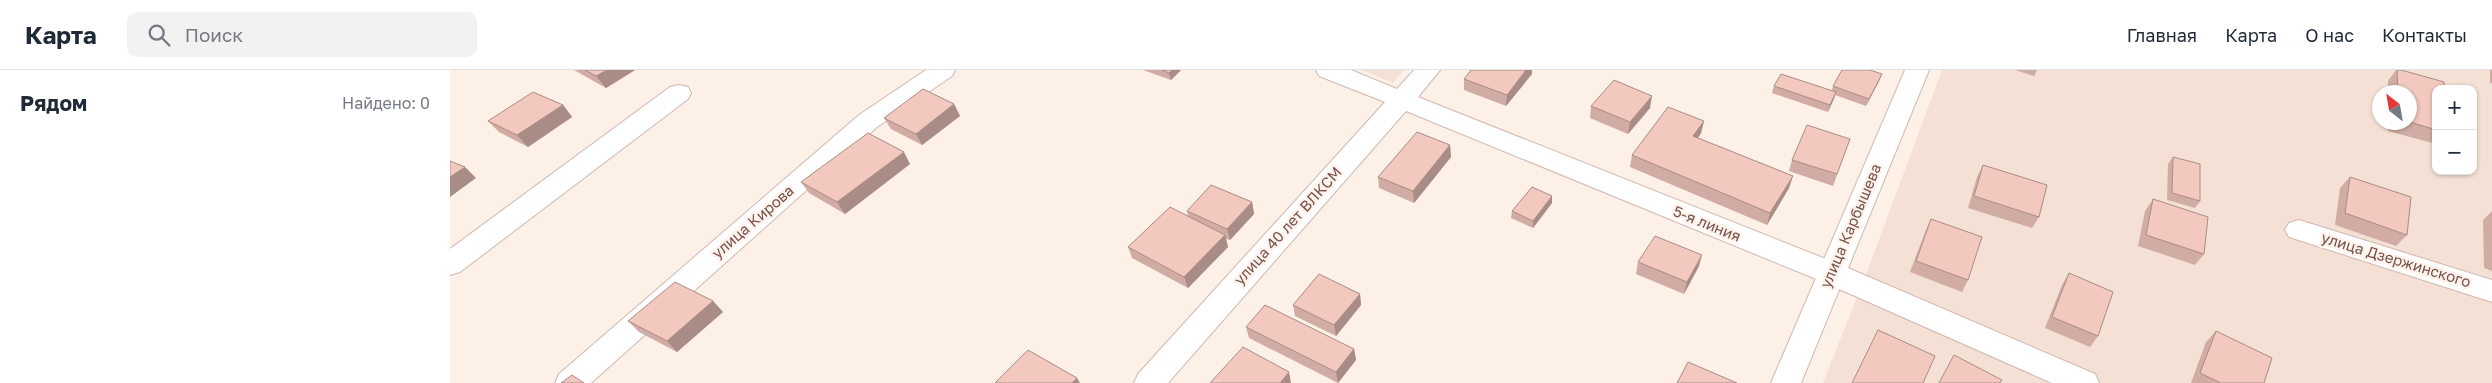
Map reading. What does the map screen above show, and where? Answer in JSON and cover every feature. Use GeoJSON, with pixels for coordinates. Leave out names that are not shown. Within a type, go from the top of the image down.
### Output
{"type":"FeatureCollection","features":[{"type":"Feature","properties":{"kind":"street","name":"улица Кирова"},"geometry":{"type":"LineString","coordinates":[[570,383],[868,121],[943,70]]}},
{"type":"Feature","properties":{"kind":"street","name":"5-я линия"},"geometry":{"type":"LineString","coordinates":[[1328,70],[1400,101],[1831,274],[2084,383]]}},
{"type":"Feature","properties":{"kind":"street","name":"улица 40 лет ВЛКСМ"},"geometry":{"type":"LineString","coordinates":[[1149,383],[1428,70]]}},
{"type":"Feature","properties":{"kind":"street","name":"улица Карбышева"},"geometry":{"type":"LineString","coordinates":[[1786,383],[1917,70]]}},
{"type":"Feature","properties":{"kind":"street"},"geometry":{"type":"LineString","coordinates":[[450,264],[679,93]]}},
{"type":"Feature","properties":{"kind":"street","name":"улица Дзержинского"},"geometry":{"type":"LineString","coordinates":[[2299,230],[2492,291]]}},
{"type":"Feature","properties":{"kind":"shaded area"},"geometry":{"type":"Polygon","coordinates":[[[1363,70],[1404,70],[1393,83],[1363,70]]]}},
{"type":"Feature","properties":{"kind":"shaded area"},"geometry":{"type":"Polygon","coordinates":[[[1942,70],[2492,70],[2492,383],[1823,383],[1867,272],[1942,70]]]}},
{"type":"Feature","properties":{"kind":"building"},"geometry":{"type":"Polygon","coordinates":[[[585,70],[607,70],[596,76],[585,70]]]}},
{"type":"Feature","properties":{"kind":"building"},"geometry":{"type":"Polygon","coordinates":[[[1471,70],[1526,70],[1507,95],[1464,79],[1471,70]]]}},
{"type":"Feature","properties":{"kind":"building"},"geometry":{"type":"Polygon","coordinates":[[[1842,70],[1870,70],[1882,74],[1869,99],[1833,86],[1842,70]]]}},
{"type":"Feature","properties":{"kind":"building"},"geometry":{"type":"Polygon","coordinates":[[[2397,70],[2444,82],[2444,85],[2432,85],[2432,129],[2417,124],[2417,85],[2398,85],[2397,70]]]}},
{"type":"Feature","properties":{"kind":"building"},"geometry":{"type":"Polygon","coordinates":[[[1781,74],[1836,92],[1830,105],[1774,86],[1781,74]]]}},
{"type":"Feature","properties":{"kind":"building"},"geometry":{"type":"Polygon","coordinates":[[[1614,80],[1652,96],[1630,122],[1591,106],[1614,80]]]}},
{"type":"Feature","properties":{"kind":"building"},"geometry":{"type":"Polygon","coordinates":[[[923,89],[954,104],[916,134],[884,118],[923,89]]]}},
{"type":"Feature","properties":{"kind":"building"},"geometry":{"type":"Polygon","coordinates":[[[533,92],[563,105],[517,135],[488,121],[533,92]]]}},
{"type":"Feature","properties":{"kind":"building"},"geometry":{"type":"Polygon","coordinates":[[[1668,107],[1704,121],[1693,136],[1793,176],[1770,213],[1632,155],[1668,107]]]}},
{"type":"Feature","properties":{"kind":"building"},"geometry":{"type":"Polygon","coordinates":[[[1807,125],[1850,139],[1837,174],[1792,160],[1807,125]]]}},
{"type":"Feature","properties":{"kind":"building"},"geometry":{"type":"Polygon","coordinates":[[[1417,132],[1450,145],[1413,191],[1378,177],[1417,132]]]}},
{"type":"Feature","properties":{"kind":"building"},"geometry":{"type":"Polygon","coordinates":[[[868,133],[904,152],[837,202],[801,182],[868,133]]]}},
{"type":"Feature","properties":{"kind":"building"},"geometry":{"type":"Polygon","coordinates":[[[2173,157],[2200,164],[2200,201],[2172,193],[2173,157]]]}},
{"type":"Feature","properties":{"kind":"building"},"geometry":{"type":"Polygon","coordinates":[[[450,161],[465,167],[450,177],[450,161]]]}},
{"type":"Feature","properties":{"kind":"building"},"geometry":{"type":"Polygon","coordinates":[[[1983,165],[2047,185],[2039,217],[1974,196],[1983,165]]]}},
{"type":"Feature","properties":{"kind":"building"},"geometry":{"type":"Polygon","coordinates":[[[2350,177],[2411,197],[2407,235],[2345,213],[2350,177]]]}},
{"type":"Feature","properties":{"kind":"building"},"geometry":{"type":"Polygon","coordinates":[[[1211,185],[1252,202],[1227,229],[1187,211],[1211,185]]]}},
{"type":"Feature","properties":{"kind":"building"},"geometry":{"type":"Polygon","coordinates":[[[1532,187],[1552,196],[1533,221],[1512,211],[1532,187]]]}},
{"type":"Feature","properties":{"kind":"building"},"geometry":{"type":"Polygon","coordinates":[[[2153,199],[2208,217],[2204,254],[2146,235],[2153,199]]]}},
{"type":"Feature","properties":{"kind":"building"},"geometry":{"type":"Polygon","coordinates":[[[1170,207],[1225,235],[1184,277],[1128,247],[1170,207]]]}},
{"type":"Feature","properties":{"kind":"building"},"geometry":{"type":"Polygon","coordinates":[[[1931,219],[1982,237],[1968,280],[1916,261],[1931,219]]]}},
{"type":"Feature","properties":{"kind":"building"},"geometry":{"type":"Polygon","coordinates":[[[1655,236],[1702,255],[1687,282],[1638,262],[1655,236]]]}},
{"type":"Feature","properties":{"kind":"building"},"geometry":{"type":"Polygon","coordinates":[[[2069,273],[2113,292],[2098,336],[2052,317],[2069,273]]]}},
{"type":"Feature","properties":{"kind":"building"},"geometry":{"type":"Polygon","coordinates":[[[1319,274],[1360,294],[1334,325],[1293,305],[1319,274]]]}},
{"type":"Feature","properties":{"kind":"building"},"geometry":{"type":"Polygon","coordinates":[[[675,282],[713,301],[667,341],[628,321],[675,282]]]}},
{"type":"Feature","properties":{"kind":"building"},"geometry":{"type":"Polygon","coordinates":[[[1265,305],[1354,349],[1336,372],[1246,327],[1265,305]]]}},
{"type":"Feature","properties":{"kind":"building"},"geometry":{"type":"Polygon","coordinates":[[[1878,330],[1935,356],[1923,383],[1852,383],[1878,330]]]}},
{"type":"Feature","properties":{"kind":"building"},"geometry":{"type":"Polygon","coordinates":[[[2216,331],[2272,358],[2264,383],[2221,383],[2200,373],[2216,331]]]}},
{"type":"Feature","properties":{"kind":"building"},"geometry":{"type":"Polygon","coordinates":[[[1243,347],[1289,372],[1280,383],[1210,383],[1243,347]]]}},
{"type":"Feature","properties":{"kind":"building"},"geometry":{"type":"Polygon","coordinates":[[[1028,350],[1077,378],[1072,383],[995,383],[1028,350]]]}},
{"type":"Feature","properties":{"kind":"building"},"geometry":{"type":"Polygon","coordinates":[[[1954,355],[2002,380],[2000,383],[1939,383],[1954,355]]]}},
{"type":"Feature","properties":{"kind":"building"},"geometry":{"type":"Polygon","coordinates":[[[1688,362],[1737,383],[1677,383],[1688,362]]]}},
{"type":"Feature","properties":{"kind":"building"},"geometry":{"type":"Polygon","coordinates":[[[572,375],[584,383],[561,383],[572,375]]]}}]}
